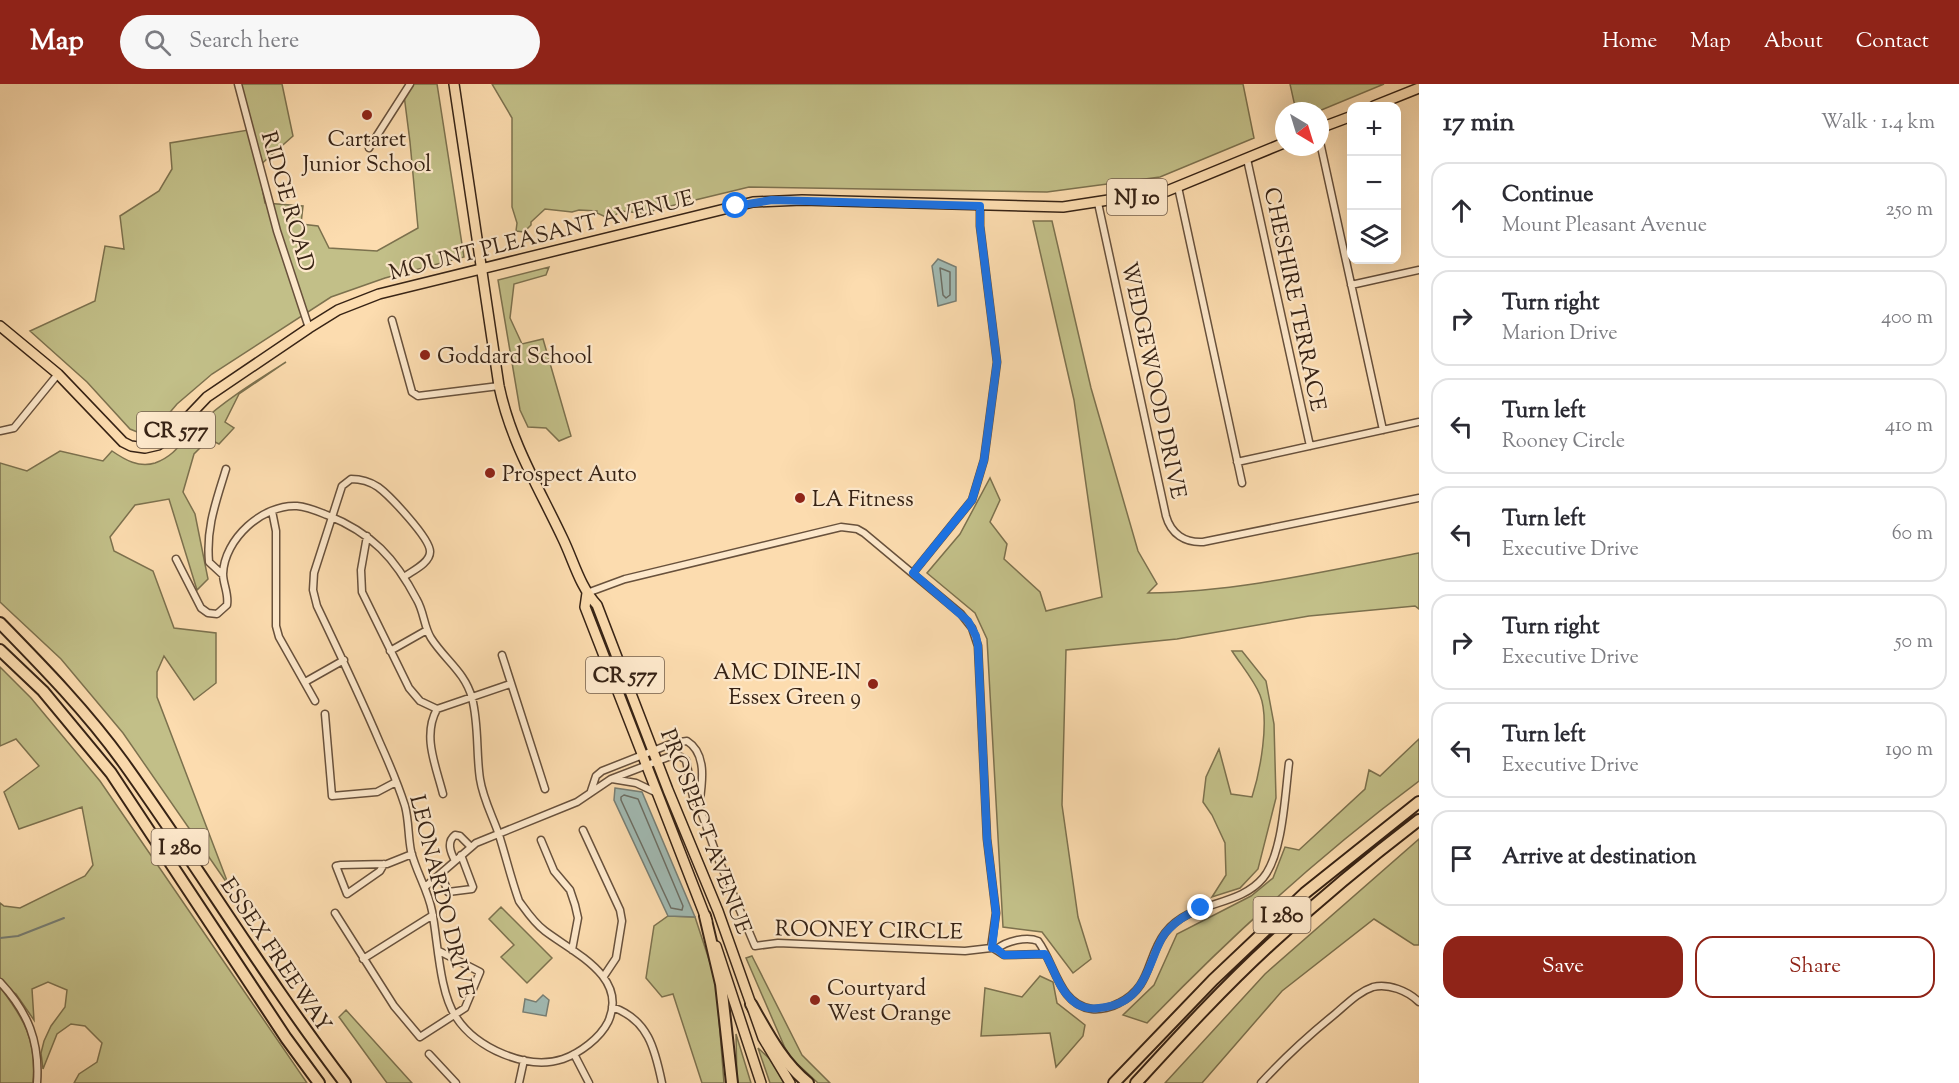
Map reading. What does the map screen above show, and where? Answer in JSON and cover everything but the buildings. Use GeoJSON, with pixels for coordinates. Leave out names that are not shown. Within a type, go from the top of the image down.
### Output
{"type":"FeatureCollection","features":[{"type":"Feature","properties":{"kind":"highway","name":"ESSEX FREEWAY"},"geometry":{"type":"LineString","coordinates":[[0,623],[57,682],[122,761],[301,1025],[345,1083]]}},
{"type":"Feature","properties":{"kind":"highway","name":"ESSEX FREEWAY"},"geometry":{"type":"LineString","coordinates":[[0,650],[43,691],[111,773],[286,1038],[319,1083]]}},
{"type":"Feature","properties":{"kind":"highway","name":"I 280"},"geometry":{"type":"LineString","coordinates":[[1114,1083],[1213,980],[1305,893],[1419,802]]}},
{"type":"Feature","properties":{"kind":"highway","name":"I 280"},"geometry":{"type":"LineString","coordinates":[[1136,1082],[1271,944],[1359,867],[1419,820]]}},
{"type":"Feature","properties":{"kind":"highway"},"geometry":{"type":"LineString","coordinates":[[705,916],[721,984],[732,1083]]}},
{"type":"Feature","properties":{"kind":"highway"},"geometry":{"type":"LineString","coordinates":[[751,1004],[778,1051],[808,1083]]}},
{"type":"Feature","properties":{"kind":"main road","name":"PROSPECT AVENUE"},"geometry":{"type":"LineString","coordinates":[[454,84],[499,386],[507,419],[542,500],[571,555],[586,593],[597,605],[718,911],[763,1038],[790,1083]]}},
{"type":"Feature","properties":{"kind":"main road"},"geometry":{"type":"LineString","coordinates":[[1384,102],[1419,88]]}},
{"type":"Feature","properties":{"kind":"main road"},"geometry":{"type":"LineString","coordinates":[[1329,125],[1347,118]]}},
{"type":"Feature","properties":{"kind":"main road","name":"MOUNT PLEASANT AVENUE"},"geometry":{"type":"LineString","coordinates":[[0,326],[58,374],[123,442],[139,448],[151,447],[167,439],[195,408],[224,384],[338,310],[359,301],[753,202],[802,200],[1063,207],[1148,195],[1178,187],[1275,147]]}},
{"type":"Feature","properties":{"kind":"main road","name":"PROSPECT AVENUE"},"geometry":{"type":"LineString","coordinates":[[586,593],[585,607],[724,966],[760,1083]]}},
{"type":"Feature","properties":{"kind":"street","name":"RIDGE ROAD"},"geometry":{"type":"LineString","coordinates":[[238,84],[277,231],[309,328]]}},
{"type":"Feature","properties":{"kind":"street"},"geometry":{"type":"LineString","coordinates":[[369,148],[410,84]]}},
{"type":"Feature","properties":{"kind":"street"},"geometry":{"type":"LineString","coordinates":[[1323,156],[1383,430]]}},
{"type":"Feature","properties":{"kind":"street","name":"CHESHIRE TERRACE"},"geometry":{"type":"LineString","coordinates":[[1247,159],[1310,446]]}},
{"type":"Feature","properties":{"kind":"street"},"geometry":{"type":"LineString","coordinates":[[1178,187],[1242,483]]}},
{"type":"Feature","properties":{"kind":"street","name":"WEDGEWOOD DRIVE"},"geometry":{"type":"LineString","coordinates":[[1098,203],[1168,523],[1181,538],[1203,542],[1419,498]]}},
{"type":"Feature","properties":{"kind":"street"},"geometry":{"type":"LineString","coordinates":[[913,573],[972,500],[984,460],[997,362],[980,226],[980,206]]}},
{"type":"Feature","properties":{"kind":"street"},"geometry":{"type":"LineString","coordinates":[[1351,285],[1419,270]]}},
{"type":"Feature","properties":{"kind":"street"},"geometry":{"type":"LineString","coordinates":[[392,320],[412,392],[418,396],[499,386]]}},
{"type":"Feature","properties":{"kind":"street"},"geometry":{"type":"LineString","coordinates":[[0,431],[14,428],[58,374]]}},
{"type":"Feature","properties":{"kind":"street"},"geometry":{"type":"LineString","coordinates":[[1237,462],[1419,422]]}},
{"type":"Feature","properties":{"kind":"street"},"geometry":{"type":"LineString","coordinates":[[223,575],[209,562],[207,540],[226,469]]}},
{"type":"Feature","properties":{"kind":"street","name":"LEONARDO DRIVE"},"geometry":{"type":"LineString","coordinates":[[404,577],[428,560],[429,542],[396,503],[378,487],[362,479],[351,479],[342,486],[331,517],[314,573],[313,590],[317,606],[345,660],[396,782],[407,816],[412,854],[433,915],[447,996],[454,1014],[469,1031],[489,1047],[524,1060],[550,1062],[574,1054],[598,1036],[606,1027],[612,1007]]}},
{"type":"Feature","properties":{"kind":"street"},"geometry":{"type":"LineString","coordinates":[[176,559],[201,608],[208,613],[217,614],[227,605],[223,575],[225,561],[236,540],[244,530],[272,511],[282,507],[301,506],[351,525],[380,547],[404,577],[419,603],[432,640],[460,672],[471,697],[480,782],[519,901],[544,930],[604,976],[609,984],[612,1007],[626,1012],[640,1024],[652,1048],[662,1083]]}},
{"type":"Feature","properties":{"kind":"street"},"geometry":{"type":"LineString","coordinates":[[272,511],[276,531],[276,626],[279,637],[315,701]]}},
{"type":"Feature","properties":{"kind":"street","name":"ROONEY CIRCLE"},"geometry":{"type":"LineString","coordinates":[[586,593],[625,579],[841,527],[849,527],[864,533],[913,573],[968,621],[976,636],[987,839],[996,913],[994,949],[965,951],[778,943],[754,946],[699,806],[693,797],[688,766],[683,757],[672,755],[658,760],[644,760]]}},
{"type":"Feature","properties":{"kind":"street"},"geometry":{"type":"LineString","coordinates":[[367,536],[361,570],[362,592],[414,696],[427,706],[436,709],[510,684]]}},
{"type":"Feature","properties":{"kind":"street"},"geometry":{"type":"LineString","coordinates":[[390,651],[427,630]]}},
{"type":"Feature","properties":{"kind":"street"},"geometry":{"type":"LineString","coordinates":[[502,656],[545,789]]}},
{"type":"Feature","properties":{"kind":"street"},"geometry":{"type":"LineString","coordinates":[[305,682],[345,660]]}},
{"type":"Feature","properties":{"kind":"street"},"geometry":{"type":"LineString","coordinates":[[436,709],[432,718],[429,740],[442,794]]}},
{"type":"Feature","properties":{"kind":"street"},"geometry":{"type":"LineString","coordinates":[[325,714],[332,796],[377,792],[396,782]]}},
{"type":"Feature","properties":{"kind":"street","name":"ROONEY CIRCLE"},"geometry":{"type":"LineString","coordinates":[[654,750],[680,741],[692,744],[703,774],[699,806]]}},
{"type":"Feature","properties":{"kind":"street"},"geometry":{"type":"LineString","coordinates":[[425,887],[471,847],[498,833],[576,802],[644,760],[654,750]]}},
{"type":"Feature","properties":{"kind":"street"},"geometry":{"type":"LineString","coordinates":[[591,791],[596,776],[602,771],[644,760]]}},
{"type":"Feature","properties":{"kind":"street"},"geometry":{"type":"LineString","coordinates":[[1045,954],[1004,955],[994,949],[1003,944],[1033,939],[1038,941],[1045,954],[1065,993],[1078,1005],[1093,1009],[1114,1006],[1138,990],[1166,932],[1192,912],[1234,898],[1263,878],[1273,860],[1281,827],[1289,763]]}},
{"type":"Feature","properties":{"kind":"street"},"geometry":{"type":"LineString","coordinates":[[611,779],[636,783],[656,792]]}},
{"type":"Feature","properties":{"kind":"street"},"geometry":{"type":"LineString","coordinates":[[582,830],[620,910],[622,921],[616,958],[604,976]]}},
{"type":"Feature","properties":{"kind":"street"},"geometry":{"type":"LineString","coordinates":[[455,861],[450,844],[455,835],[460,836],[471,847]]}},
{"type":"Feature","properties":{"kind":"street"},"geometry":{"type":"LineString","coordinates":[[541,840],[554,871],[570,891],[575,905],[578,918],[572,950]]}},
{"type":"Feature","properties":{"kind":"street"},"geometry":{"type":"LineString","coordinates":[[384,864],[380,871],[348,894],[336,866],[384,864],[412,854]]}},
{"type":"Feature","properties":{"kind":"street"},"geometry":{"type":"LineString","coordinates":[[441,874],[448,892],[472,889],[461,855]]}},
{"type":"Feature","properties":{"kind":"street"},"geometry":{"type":"LineString","coordinates":[[335,913],[394,1006],[420,1037],[465,1008],[480,972],[439,951]]}},
{"type":"Feature","properties":{"kind":"street"},"geometry":{"type":"LineString","coordinates":[[363,959],[433,915]]}},
{"type":"Feature","properties":{"kind":"street"},"geometry":{"type":"LineString","coordinates":[[0,982],[16,1004],[36,1042],[39,1061],[37,1083]]}},
{"type":"Feature","properties":{"kind":"street"},"geometry":{"type":"LineString","coordinates":[[1261,1083],[1309,1036],[1358,995],[1373,987],[1386,986],[1400,990],[1419,1002]]}},
{"type":"Feature","properties":{"kind":"street"},"geometry":{"type":"LineString","coordinates":[[429,1053],[456,1083]]}},
{"type":"Feature","properties":{"kind":"street"},"geometry":{"type":"LineString","coordinates":[[574,1054],[589,1083]]}},
{"type":"Feature","properties":{"kind":"street"},"geometry":{"type":"LineString","coordinates":[[519,1083],[524,1060]]}},
{"type":"Feature","properties":{"kind":"shaded area"},"geometry":{"type":"Polygon","coordinates":[[[237,84],[282,84],[293,136],[258,167],[265,203],[303,206],[301,224],[318,226],[329,248],[377,251],[418,228],[404,95],[412,84],[437,84],[464,257],[385,278],[331,297],[212,374],[177,404],[154,431],[142,434],[130,429],[87,382],[30,331],[95,301],[105,246],[124,249],[120,216],[159,191],[172,169],[170,143],[249,130],[237,84]]]}},
{"type":"Feature","properties":{"kind":"shaded area"},"geometry":{"type":"Polygon","coordinates":[[[492,84],[1243,84],[1254,138],[1160,177],[1047,192],[749,187],[654,210],[650,214],[621,211],[610,219],[597,211],[572,212],[545,209],[524,232],[516,231],[517,223],[512,207],[512,118],[492,84]]]}},
{"type":"Feature","properties":{"kind":"shaded area"},"geometry":{"type":"Polygon","coordinates":[[[1290,84],[1384,84],[1329,107],[1329,102],[1294,102],[1290,84]]]}},
{"type":"Feature","properties":{"kind":"shaded area"},"geometry":{"type":"Polygon","coordinates":[[[1033,221],[1052,221],[1091,388],[1138,551],[1157,584],[1148,593],[1216,589],[1250,584],[1419,553],[1419,609],[1415,606],[1309,616],[1177,639],[1066,650],[1062,805],[1078,917],[1091,959],[1073,973],[1042,932],[1003,927],[987,639],[975,613],[927,573],[960,534],[990,478],[1000,500],[990,522],[1007,544],[1004,559],[1040,592],[1046,611],[1102,597],[1074,400],[1033,221]]]}},
{"type":"Feature","properties":{"kind":"shaded area"},"geometry":{"type":"Polygon","coordinates":[[[549,267],[546,275],[514,284],[510,318],[522,344],[543,339],[571,436],[559,441],[546,428],[528,427],[520,410],[498,280],[549,267]]]}},
{"type":"Feature","properties":{"kind":"shaded area"},"geometry":{"type":"Polygon","coordinates":[[[286,362],[239,394],[225,422],[234,428],[219,444],[209,439],[194,454],[183,492],[195,514],[208,579],[197,590],[169,499],[135,505],[110,537],[114,551],[153,571],[174,628],[216,633],[216,683],[194,700],[164,656],[157,672],[157,697],[229,886],[123,733],[61,659],[0,602],[0,463],[27,471],[60,451],[103,461],[112,451],[138,464],[155,463],[169,456],[199,424],[219,407],[286,362]]]}},
{"type":"Feature","properties":{"kind":"shaded area"},"geometry":{"type":"Polygon","coordinates":[[[1232,651],[1242,651],[1266,681],[1274,724],[1276,798],[1258,869],[1240,888],[1212,897],[1226,875],[1225,843],[1203,802],[1206,777],[1219,749],[1231,794],[1252,797],[1261,760],[1264,732],[1263,706],[1260,695],[1232,651]]]}},
{"type":"Feature","properties":{"kind":"shaded area"},"geometry":{"type":"Polygon","coordinates":[[[0,667],[31,698],[100,781],[307,1083],[74,1083],[79,1074],[97,1062],[102,1043],[85,1026],[71,1024],[57,1034],[43,1069],[41,1053],[44,1041],[51,1026],[65,1007],[67,990],[48,982],[32,989],[34,1020],[16,994],[13,992],[11,994],[0,980],[0,903],[4,906],[20,908],[85,876],[93,865],[82,807],[19,829],[4,792],[39,766],[16,739],[0,746],[0,667]]]}},
{"type":"Feature","properties":{"kind":"shaded area"},"geometry":{"type":"Polygon","coordinates":[[[1419,739],[1419,781],[1347,837],[1278,896],[1147,1023],[1123,1015],[1154,985],[1177,934],[1251,896],[1273,878],[1285,847],[1299,850],[1365,789],[1369,770],[1380,776],[1419,739]]]}},
{"type":"Feature","properties":{"kind":"shaded area"},"geometry":{"type":"Polygon","coordinates":[[[1419,839],[1419,945],[1414,945],[1374,919],[1282,991],[1202,1083],[1165,1083],[1265,974],[1419,839]]]}},
{"type":"Feature","properties":{"kind":"shaded area"},"geometry":{"type":"Polygon","coordinates":[[[501,907],[552,958],[527,983],[501,957],[514,945],[489,919],[501,907]]]}},
{"type":"Feature","properties":{"kind":"shaded area"},"geometry":{"type":"Polygon","coordinates":[[[668,916],[695,917],[716,981],[724,1083],[702,1083],[673,994],[662,997],[646,978],[654,926],[668,916]]]}},
{"type":"Feature","properties":{"kind":"shaded area"},"geometry":{"type":"Polygon","coordinates":[[[752,956],[802,1055],[830,1083],[818,1083],[791,1058],[746,958],[752,956]]]}},
{"type":"Feature","properties":{"kind":"shaded area"},"geometry":{"type":"Polygon","coordinates":[[[1040,976],[1053,982],[1057,1003],[1085,1025],[1083,1036],[1056,1067],[1050,1033],[981,1036],[985,988],[1022,997],[1040,976]]]}},
{"type":"Feature","properties":{"kind":"shaded area"},"geometry":{"type":"Polygon","coordinates":[[[0,987],[16,1010],[31,1043],[33,1083],[0,1083],[0,987]]]}},
{"type":"Feature","properties":{"kind":"shaded area"},"geometry":{"type":"Polygon","coordinates":[[[346,1010],[412,1083],[387,1083],[339,1017],[346,1010]]]}},
{"type":"Feature","properties":{"kind":"shaded area"},"geometry":{"type":"Polygon","coordinates":[[[736,1034],[751,1083],[737,1083],[736,1034]]]}},
{"type":"Feature","properties":{"kind":"shaded area"},"geometry":{"type":"Polygon","coordinates":[[[758,1048],[772,1061],[784,1083],[770,1083],[758,1048]]]}},
{"type":"Feature","properties":{"kind":"water"},"geometry":{"type":"Polygon","coordinates":[[[938,259],[956,267],[956,301],[938,306],[932,266],[938,259]]]}},
{"type":"Feature","properties":{"kind":"water"},"geometry":{"type":"Polygon","coordinates":[[[615,788],[642,792],[695,917],[668,916],[614,800],[615,788]]]}},
{"type":"Feature","properties":{"kind":"water"},"geometry":{"type":"Polygon","coordinates":[[[543,995],[549,1000],[546,1016],[523,1012],[525,999],[536,1002],[543,995]]]}},
{"type":"Feature","properties":{"kind":"waterway"},"geometry":{"type":"LineString","coordinates":[[0,938],[18,936],[64,918]]}},
{"type":"Feature","properties":{"kind":"place","name":"Cartaret Junior School"},"geometry":{"type":"Point","coordinates":[367,115]}},
{"type":"Feature","properties":{"kind":"place","name":"Goddard School"},"geometry":{"type":"Point","coordinates":[425,355]}},
{"type":"Feature","properties":{"kind":"place","name":"Prospect Auto"},"geometry":{"type":"Point","coordinates":[490,473]}},
{"type":"Feature","properties":{"kind":"place","name":"LA Fitness"},"geometry":{"type":"Point","coordinates":[800,498]}},
{"type":"Feature","properties":{"kind":"place","name":"AMC DINE-IN Essex Green 9"},"geometry":{"type":"Point","coordinates":[873,684]}},
{"type":"Feature","properties":{"kind":"place","name":"Courtyard West Orange"},"geometry":{"type":"Point","coordinates":[815,1000]}},
{"type":"Feature","properties":{"kind":"route"},"geometry":{"type":"LineString","coordinates":[[736,206],[772,200],[980,206],[980,226],[997,362],[984,460],[972,500],[913,573],[968,621],[976,636],[987,839],[996,913],[992,948],[1004,955],[1045,954],[1071,1000],[1078,1005],[1093,1009],[1114,1006],[1138,990],[1166,932],[1201,908]]}}]}
